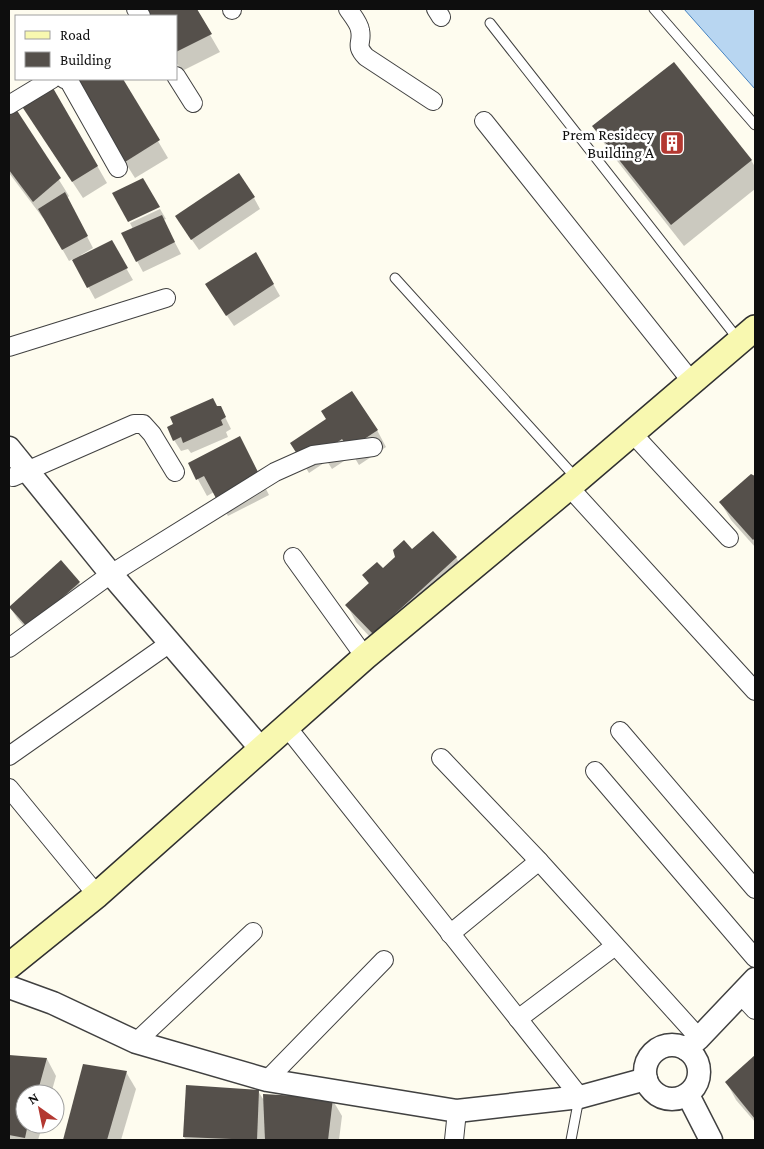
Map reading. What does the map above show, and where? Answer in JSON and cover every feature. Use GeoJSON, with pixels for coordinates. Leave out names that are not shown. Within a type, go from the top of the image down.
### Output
{"type":"FeatureCollection","features":[{"type":"Feature","properties":{"kind":"main road"},"geometry":{"type":"LineString","coordinates":[[9,966],[97,895],[365,658],[748,334]]}},
{"type":"Feature","properties":{"kind":"street"},"geometry":{"type":"LineString","coordinates":[[348,9],[360,29],[358,45],[360,50],[433,101]]}},
{"type":"Feature","properties":{"kind":"street"},"geometry":{"type":"LineString","coordinates":[[178,79],[193,103]]}},
{"type":"Feature","properties":{"kind":"street"},"geometry":{"type":"LineString","coordinates":[[9,105],[50,80]]}},
{"type":"Feature","properties":{"kind":"street"},"geometry":{"type":"LineString","coordinates":[[65,80],[118,168]]}},
{"type":"Feature","properties":{"kind":"street"},"geometry":{"type":"LineString","coordinates":[[484,121],[692,382]]}},
{"type":"Feature","properties":{"kind":"street"},"geometry":{"type":"LineString","coordinates":[[9,347],[166,298]]}},
{"type":"Feature","properties":{"kind":"street"},"geometry":{"type":"LineString","coordinates":[[16,473],[134,424],[143,424],[152,434],[176,472]]}},
{"type":"Feature","properties":{"kind":"street"},"geometry":{"type":"LineString","coordinates":[[632,433],[729,538]]}},
{"type":"Feature","properties":{"kind":"street"},"geometry":{"type":"LineString","coordinates":[[9,648],[105,578],[275,472],[313,455],[374,447]]}},
{"type":"Feature","properties":{"kind":"street"},"geometry":{"type":"LineString","coordinates":[[9,448],[16,473],[257,754]]}},
{"type":"Feature","properties":{"kind":"street"},"geometry":{"type":"LineString","coordinates":[[573,484],[755,691]]}},
{"type":"Feature","properties":{"kind":"street"},"geometry":{"type":"LineString","coordinates":[[292,557],[365,658]]}},
{"type":"Feature","properties":{"kind":"street"},"geometry":{"type":"LineString","coordinates":[[9,756],[165,647]]}},
{"type":"Feature","properties":{"kind":"street"},"geometry":{"type":"LineString","coordinates":[[287,727],[580,1098]]}},
{"type":"Feature","properties":{"kind":"street"},"geometry":{"type":"LineString","coordinates":[[620,731],[755,889]]}},
{"type":"Feature","properties":{"kind":"street"},"geometry":{"type":"LineString","coordinates":[[440,758],[539,861],[615,946],[693,1044],[693,1055],[699,1071],[698,1080],[688,1095],[671,1100],[662,1098],[655,1093],[649,1087],[646,1079],[646,1063],[656,1051],[671,1045],[693,1044],[751,994]]}},
{"type":"Feature","properties":{"kind":"street"},"geometry":{"type":"LineString","coordinates":[[595,771],[755,958]]}},
{"type":"Feature","properties":{"kind":"street"},"geometry":{"type":"LineString","coordinates":[[9,788],[97,895]]}},
{"type":"Feature","properties":{"kind":"street"},"geometry":{"type":"LineString","coordinates":[[450,934],[539,861]]}},
{"type":"Feature","properties":{"kind":"street"},"geometry":{"type":"LineString","coordinates":[[136,1042],[253,932]]}},
{"type":"Feature","properties":{"kind":"street"},"geometry":{"type":"LineString","coordinates":[[518,1019],[615,946]]}},
{"type":"Feature","properties":{"kind":"street"},"geometry":{"type":"LineString","coordinates":[[267,1080],[384,960]]}},
{"type":"Feature","properties":{"kind":"street"},"geometry":{"type":"LineString","coordinates":[[9,987],[53,1003],[136,1042],[267,1080],[457,1111],[580,1098],[646,1079]]}},
{"type":"Feature","properties":{"kind":"street"},"geometry":{"type":"LineString","coordinates":[[688,1095],[710,1140]]}},
{"type":"Feature","properties":{"kind":"street"},"geometry":{"type":"LineString","coordinates":[[454,1140],[457,1111]]}},
{"type":"Feature","properties":{"kind":"lane"},"geometry":{"type":"LineString","coordinates":[[654,9],[755,125]]}},
{"type":"Feature","properties":{"kind":"lane"},"geometry":{"type":"LineString","coordinates":[[490,23],[748,334]]}},
{"type":"Feature","properties":{"kind":"lane"},"geometry":{"type":"LineString","coordinates":[[395,278],[573,484]]}},
{"type":"Feature","properties":{"kind":"lane"},"geometry":{"type":"LineString","coordinates":[[571,1140],[580,1098]]}},
{"type":"Feature","properties":{"kind":"water"},"geometry":{"type":"Polygon","coordinates":[[[684,9],[755,9],[755,89],[684,9]]]}},
{"type":"Feature","properties":{"kind":"building"},"geometry":{"type":"Polygon","coordinates":[[[143,9],[197,9],[212,34],[178,51],[178,15],[147,15],[143,9]]]}},
{"type":"Feature","properties":{"kind":"building","name":"Prem Residecy Building A"},"geometry":{"type":"Polygon","coordinates":[[[674,62],[752,160],[671,225],[592,126],[674,62]]]}},
{"type":"Feature","properties":{"kind":"building"},"geometry":{"type":"Polygon","coordinates":[[[72,80],[124,80],[160,140],[125,162],[72,80]]]}},
{"type":"Feature","properties":{"kind":"building"},"geometry":{"type":"Polygon","coordinates":[[[53,88],[98,166],[72,182],[21,105],[53,88]]]}},
{"type":"Feature","properties":{"kind":"building"},"geometry":{"type":"Polygon","coordinates":[[[16,109],[61,178],[33,202],[9,170],[9,113],[16,109]]]}},
{"type":"Feature","properties":{"kind":"building"},"geometry":{"type":"Polygon","coordinates":[[[239,173],[255,197],[191,240],[175,216],[239,173]]]}},
{"type":"Feature","properties":{"kind":"building"},"geometry":{"type":"Polygon","coordinates":[[[143,178],[160,207],[128,222],[112,193],[143,178]]]}},
{"type":"Feature","properties":{"kind":"building"},"geometry":{"type":"Polygon","coordinates":[[[65,192],[88,236],[62,250],[38,209],[65,192]]]}},
{"type":"Feature","properties":{"kind":"building"},"geometry":{"type":"Polygon","coordinates":[[[162,215],[175,242],[136,262],[121,233],[162,215]]]}},
{"type":"Feature","properties":{"kind":"building"},"geometry":{"type":"Polygon","coordinates":[[[112,240],[128,268],[87,288],[72,260],[112,240]]]}},
{"type":"Feature","properties":{"kind":"building"},"geometry":{"type":"Polygon","coordinates":[[[256,252],[274,284],[226,316],[205,284],[256,252]]]}},
{"type":"Feature","properties":{"kind":"building"},"geometry":{"type":"Polygon","coordinates":[[[352,391],[378,430],[349,449],[342,439],[322,453],[317,445],[299,457],[290,443],[326,419],[321,411],[352,391]]]}},
{"type":"Feature","properties":{"kind":"building"},"geometry":{"type":"Polygon","coordinates":[[[213,398],[217,406],[221,406],[226,417],[221,420],[223,425],[183,443],[181,437],[173,441],[167,427],[173,424],[170,417],[213,398]]]}},
{"type":"Feature","properties":{"kind":"building"},"geometry":{"type":"Polygon","coordinates":[[[240,436],[261,478],[217,500],[204,476],[196,480],[188,463],[240,436]]]}},
{"type":"Feature","properties":{"kind":"building"},"geometry":{"type":"Polygon","coordinates":[[[751,474],[755,476],[755,538],[753,540],[719,502],[751,474]]]}},
{"type":"Feature","properties":{"kind":"building"},"geometry":{"type":"Polygon","coordinates":[[[433,531],[457,557],[373,634],[345,605],[369,583],[362,575],[377,562],[383,568],[395,557],[393,550],[404,540],[412,549],[433,531]]]}},
{"type":"Feature","properties":{"kind":"building"},"geometry":{"type":"Polygon","coordinates":[[[61,560],[80,582],[28,628],[9,607],[61,560]]]}},
{"type":"Feature","properties":{"kind":"building"},"geometry":{"type":"Polygon","coordinates":[[[9,1055],[47,1058],[40,1084],[15,1084],[15,1134],[26,1134],[25,1138],[9,1135],[9,1055]]]}},
{"type":"Feature","properties":{"kind":"building"},"geometry":{"type":"Polygon","coordinates":[[[755,1055],[755,1119],[725,1082],[755,1055]]]}},
{"type":"Feature","properties":{"kind":"building"},"geometry":{"type":"Polygon","coordinates":[[[83,1064],[127,1071],[107,1140],[63,1140],[83,1064]]]}},
{"type":"Feature","properties":{"kind":"building"},"geometry":{"type":"Polygon","coordinates":[[[186,1085],[259,1090],[257,1140],[183,1137],[186,1085]]]}},
{"type":"Feature","properties":{"kind":"building"},"geometry":{"type":"Polygon","coordinates":[[[263,1094],[333,1098],[328,1140],[265,1140],[263,1094]]]}},
{"type":"Feature","properties":{"kind":"place","name":"Prem Residecy Building A"},"geometry":{"type":"Point","coordinates":[672,143]}}]}
